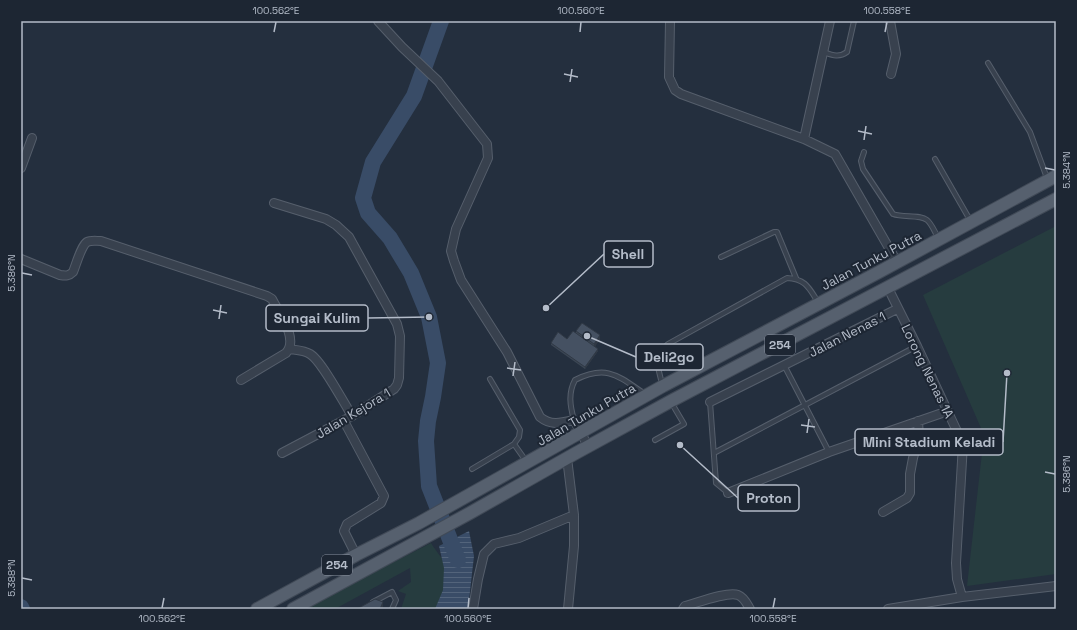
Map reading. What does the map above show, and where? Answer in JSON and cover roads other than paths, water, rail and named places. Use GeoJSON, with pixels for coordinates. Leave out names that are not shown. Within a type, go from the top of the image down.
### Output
{"type":"FeatureCollection","features":[{"type":"Feature","properties":{"kind":"main road","name":"Jalan Tunku Putra"},"geometry":{"type":"LineString","coordinates":[[257,609],[356,555],[419,523],[646,395],[819,304],[1052,178]]}},
{"type":"Feature","properties":{"kind":"main road","name":"254"},"geometry":{"type":"LineString","coordinates":[[293,609],[306,606],[329,590],[671,401],[1056,199]]}},
{"type":"Feature","properties":{"kind":"main road"},"geometry":{"type":"LineString","coordinates":[[854,285],[873,284],[888,288],[891,276],[902,259]]}},
{"type":"Feature","properties":{"kind":"main road"},"geometry":{"type":"LineString","coordinates":[[311,580],[316,588],[329,590]]}},
{"type":"Feature","properties":{"kind":"main road"},"geometry":{"type":"LineString","coordinates":[[280,596],[299,597],[303,599],[306,606]]}},
{"type":"Feature","properties":{"kind":"street"},"geometry":{"type":"LineString","coordinates":[[378,21],[438,81],[475,126],[487,144],[488,158],[456,230],[451,251],[454,261],[461,280],[507,352],[540,417],[547,422],[560,423],[574,420],[588,446]]}},
{"type":"Feature","properties":{"kind":"street"},"geometry":{"type":"LineString","coordinates":[[670,21],[669,77],[675,90],[681,94],[804,139],[835,154],[902,259]]}},
{"type":"Feature","properties":{"kind":"street"},"geometry":{"type":"LineString","coordinates":[[804,139],[830,21]]}},
{"type":"Feature","properties":{"kind":"street"},"geometry":{"type":"LineString","coordinates":[[890,21],[896,54],[891,74]]}},
{"type":"Feature","properties":{"kind":"street"},"geometry":{"type":"LineString","coordinates":[[21,168],[32,138]]}},
{"type":"Feature","properties":{"kind":"street","name":"Jalan Kejora 1"},"geometry":{"type":"LineString","coordinates":[[274,203],[326,220],[343,231],[349,237],[397,324],[400,336],[399,378],[397,385],[387,394],[352,416],[282,453]]}},
{"type":"Feature","properties":{"kind":"street"},"geometry":{"type":"LineString","coordinates":[[23,260],[60,275],[70,275],[73,272],[84,246],[88,242],[100,241],[265,295],[272,299],[291,336],[289,350],[241,380]]}},
{"type":"Feature","properties":{"kind":"street","name":"Lorong Nenas 1A"},"geometry":{"type":"LineString","coordinates":[[888,288],[963,444],[956,563],[957,579],[962,597]]}},
{"type":"Feature","properties":{"kind":"street","name":"Jalan Nenas 1"},"geometry":{"type":"LineString","coordinates":[[710,402],[898,309]]}},
{"type":"Feature","properties":{"kind":"street"},"geometry":{"type":"LineString","coordinates":[[289,350],[311,354],[324,371],[352,416]]}},
{"type":"Feature","properties":{"kind":"street"},"geometry":{"type":"LineString","coordinates":[[728,493],[829,452],[948,411]]}},
{"type":"Feature","properties":{"kind":"street"},"geometry":{"type":"LineString","coordinates":[[344,420],[384,496],[381,503],[347,524],[344,528],[344,531],[356,555]]}},
{"type":"Feature","properties":{"kind":"street"},"geometry":{"type":"LineString","coordinates":[[883,512],[907,498],[910,493],[910,474],[919,437],[918,421]]}},
{"type":"Feature","properties":{"kind":"street"},"geometry":{"type":"LineString","coordinates":[[567,458],[574,515],[574,546],[568,609]]}},
{"type":"Feature","properties":{"kind":"street"},"geometry":{"type":"LineString","coordinates":[[473,609],[484,554],[494,544],[519,538],[574,515]]}},
{"type":"Feature","properties":{"kind":"street"},"geometry":{"type":"LineString","coordinates":[[888,609],[962,597],[1056,586]]}},
{"type":"Feature","properties":{"kind":"street"},"geometry":{"type":"LineString","coordinates":[[683,609],[685,606],[730,594],[739,595],[750,609]]}},
{"type":"Feature","properties":{"kind":"lane"},"geometry":{"type":"LineString","coordinates":[[823,52],[836,56],[842,56],[847,52],[854,21]]}},
{"type":"Feature","properties":{"kind":"lane"},"geometry":{"type":"LineString","coordinates":[[988,63],[1030,132],[1052,178]]}},
{"type":"Feature","properties":{"kind":"lane"},"geometry":{"type":"LineString","coordinates":[[864,152],[861,161],[863,170],[893,214],[899,217],[922,217],[928,220],[939,239]]}},
{"type":"Feature","properties":{"kind":"lane"},"geometry":{"type":"LineString","coordinates":[[935,159],[971,222]]}},
{"type":"Feature","properties":{"kind":"lane"},"geometry":{"type":"LineString","coordinates":[[721,257],[776,232],[796,278]]}},
{"type":"Feature","properties":{"kind":"lane"},"geometry":{"type":"LineString","coordinates":[[663,386],[657,360],[660,352],[668,344],[787,278],[796,278],[804,282],[819,304]]}},
{"type":"Feature","properties":{"kind":"lane"},"geometry":{"type":"LineString","coordinates":[[714,453],[917,346]]}},
{"type":"Feature","properties":{"kind":"lane"},"geometry":{"type":"LineString","coordinates":[[784,365],[829,452]]}},
{"type":"Feature","properties":{"kind":"lane"},"geometry":{"type":"LineString","coordinates":[[574,420],[570,406],[570,392],[575,380],[583,376],[602,372],[613,374],[622,378],[646,395]]}},
{"type":"Feature","properties":{"kind":"lane"},"geometry":{"type":"LineString","coordinates":[[472,469],[514,444],[519,437],[520,430],[490,379]]}},
{"type":"Feature","properties":{"kind":"lane"},"geometry":{"type":"LineString","coordinates":[[655,440],[684,424],[671,401]]}},
{"type":"Feature","properties":{"kind":"lane"},"geometry":{"type":"LineString","coordinates":[[710,402],[716,483],[728,493]]}},
{"type":"Feature","properties":{"kind":"lane"},"geometry":{"type":"LineString","coordinates":[[514,444],[527,462]]}},
{"type":"Feature","properties":{"kind":"lane"},"geometry":{"type":"LineString","coordinates":[[366,606],[392,592],[396,600],[392,609]]}},
{"type":"Feature","properties":{"kind":"water"},"geometry":{"type":"Polygon","coordinates":[[[469,531],[474,556],[468,609],[435,609],[443,590],[444,568],[439,546],[469,531]]]}},
{"type":"Feature","properties":{"kind":"waterway"},"geometry":{"type":"LineString","coordinates":[[441,21],[414,96],[373,162],[363,198],[368,213],[390,238],[411,273],[429,317],[438,363],[426,441],[429,486],[458,560]]}},
{"type":"Feature","properties":{"kind":"place","name":"Shell"},"geometry":{"type":"Point","coordinates":[546,308]}},
{"type":"Feature","properties":{"kind":"place","name":"Sungai Kulim"},"geometry":{"type":"Point","coordinates":[429,317]}},
{"type":"Feature","properties":{"kind":"place","name":"Deli2go"},"geometry":{"type":"Point","coordinates":[587,336]}},
{"type":"Feature","properties":{"kind":"place","name":"Mini Stadium Keladi"},"geometry":{"type":"Point","coordinates":[1007,373]}},
{"type":"Feature","properties":{"kind":"place","name":"Proton"},"geometry":{"type":"Point","coordinates":[680,445]}}]}
